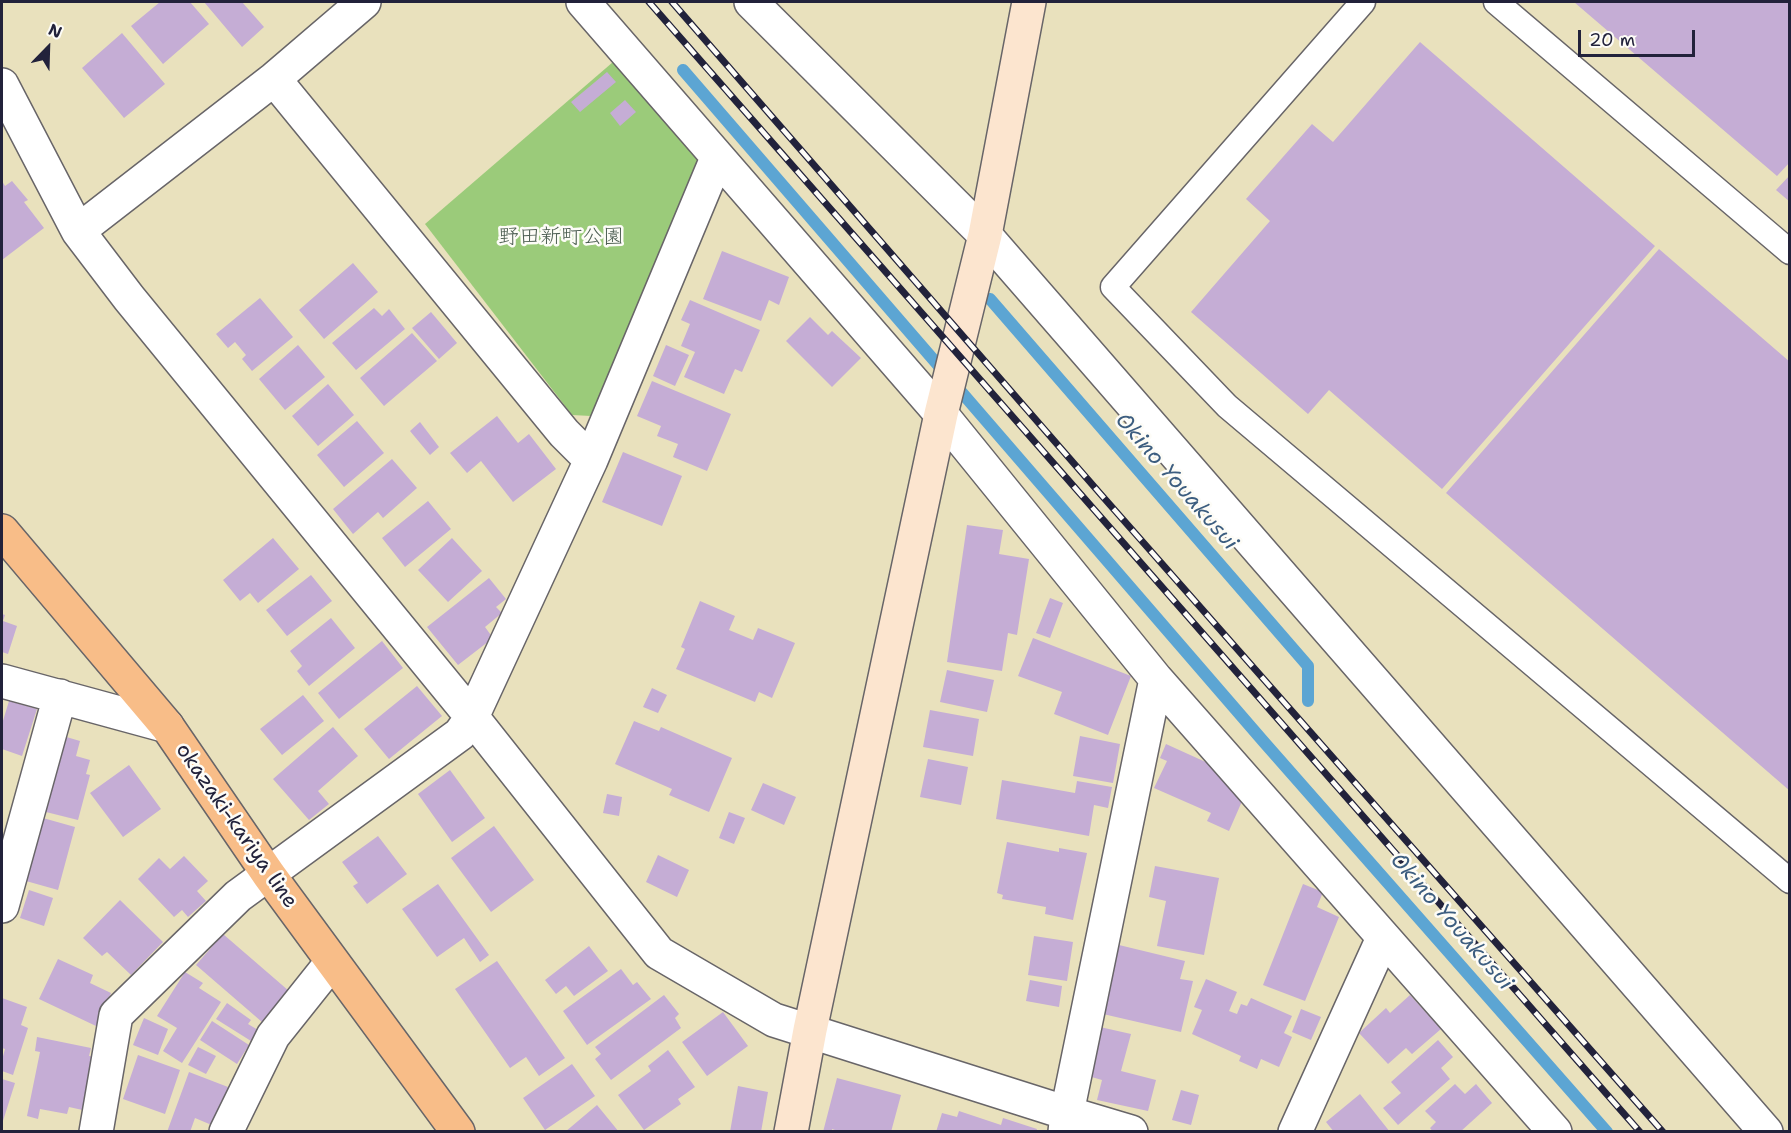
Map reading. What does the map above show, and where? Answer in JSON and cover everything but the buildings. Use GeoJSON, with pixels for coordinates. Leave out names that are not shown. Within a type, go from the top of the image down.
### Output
{"type":"FeatureCollection","features":[{"type":"Feature","properties":{"kind":"main road","name":"okazaki-kariya line"},"geometry":{"type":"LineString","coordinates":[[2,531],[167,726],[269,875],[458,1131]]}},
{"type":"Feature","properties":{"kind":"street"},"geometry":{"type":"LineString","coordinates":[[78,231],[274,79],[364,2]]}},
{"type":"Feature","properties":{"kind":"street"},"geometry":{"type":"LineString","coordinates":[[583,2],[941,414],[1156,680],[1555,1131]]}},
{"type":"Feature","properties":{"kind":"street"},"geometry":{"type":"LineString","coordinates":[[751,2],[985,235],[1766,1131]]}},
{"type":"Feature","properties":{"kind":"street"},"geometry":{"type":"LineString","coordinates":[[792,1131],[810,1030],[941,414],[985,235],[1029,2]]}},
{"type":"Feature","properties":{"kind":"street"},"geometry":{"type":"LineString","coordinates":[[274,79],[564,433],[591,460]]}},
{"type":"Feature","properties":{"kind":"street"},"geometry":{"type":"LineString","coordinates":[[2,85],[78,231],[129,298],[472,717],[659,953],[774,1020],[810,1030],[1066,1122],[1131,1131]]}},
{"type":"Feature","properties":{"kind":"street"},"geometry":{"type":"LineString","coordinates":[[96,1131],[116,1015],[238,896],[460,734],[472,717],[591,460],[717,158]]}},
{"type":"Feature","properties":{"kind":"street"},"geometry":{"type":"LineString","coordinates":[[1066,1122],[1156,680]]}},
{"type":"Feature","properties":{"kind":"street"},"geometry":{"type":"LineString","coordinates":[[2,681],[167,726]]}},
{"type":"Feature","properties":{"kind":"street"},"geometry":{"type":"LineString","coordinates":[[2,906],[60,696]]}},
{"type":"Feature","properties":{"kind":"street"},"geometry":{"type":"LineString","coordinates":[[1294,1131],[1383,938]]}},
{"type":"Feature","properties":{"kind":"street"},"geometry":{"type":"LineString","coordinates":[[226,1131],[273,1036],[332,962]]}},
{"type":"Feature","properties":{"kind":"lane"},"geometry":{"type":"LineString","coordinates":[[1363,2],[1113,287],[1227,406],[1790,881]]}},
{"type":"Feature","properties":{"kind":"lane"},"geometry":{"type":"LineString","coordinates":[[1496,2],[1790,252]]}},
{"type":"Feature","properties":{"kind":"green space","name":"野田新町公園"},"geometry":{"type":"Polygon","coordinates":[[[613,62],[700,163],[591,416],[572,415],[425,224],[613,62]]]}},
{"type":"Feature","properties":{"kind":"waterway"},"geometry":{"type":"LineString","coordinates":[[683,70],[1263,741],[1607,1132]]}},
{"type":"Feature","properties":{"kind":"waterway","name":"Okino Youakusui"},"geometry":{"type":"LineString","coordinates":[[990,299],[1308,666],[1308,701]]}},
{"type":"Feature","properties":{"kind":"railway"},"geometry":{"type":"LineString","coordinates":[[649,2],[1640,1132]]}},
{"type":"Feature","properties":{"kind":"railway"},"geometry":{"type":"LineString","coordinates":[[672,2],[1104,498],[1663,1132]]}}]}
